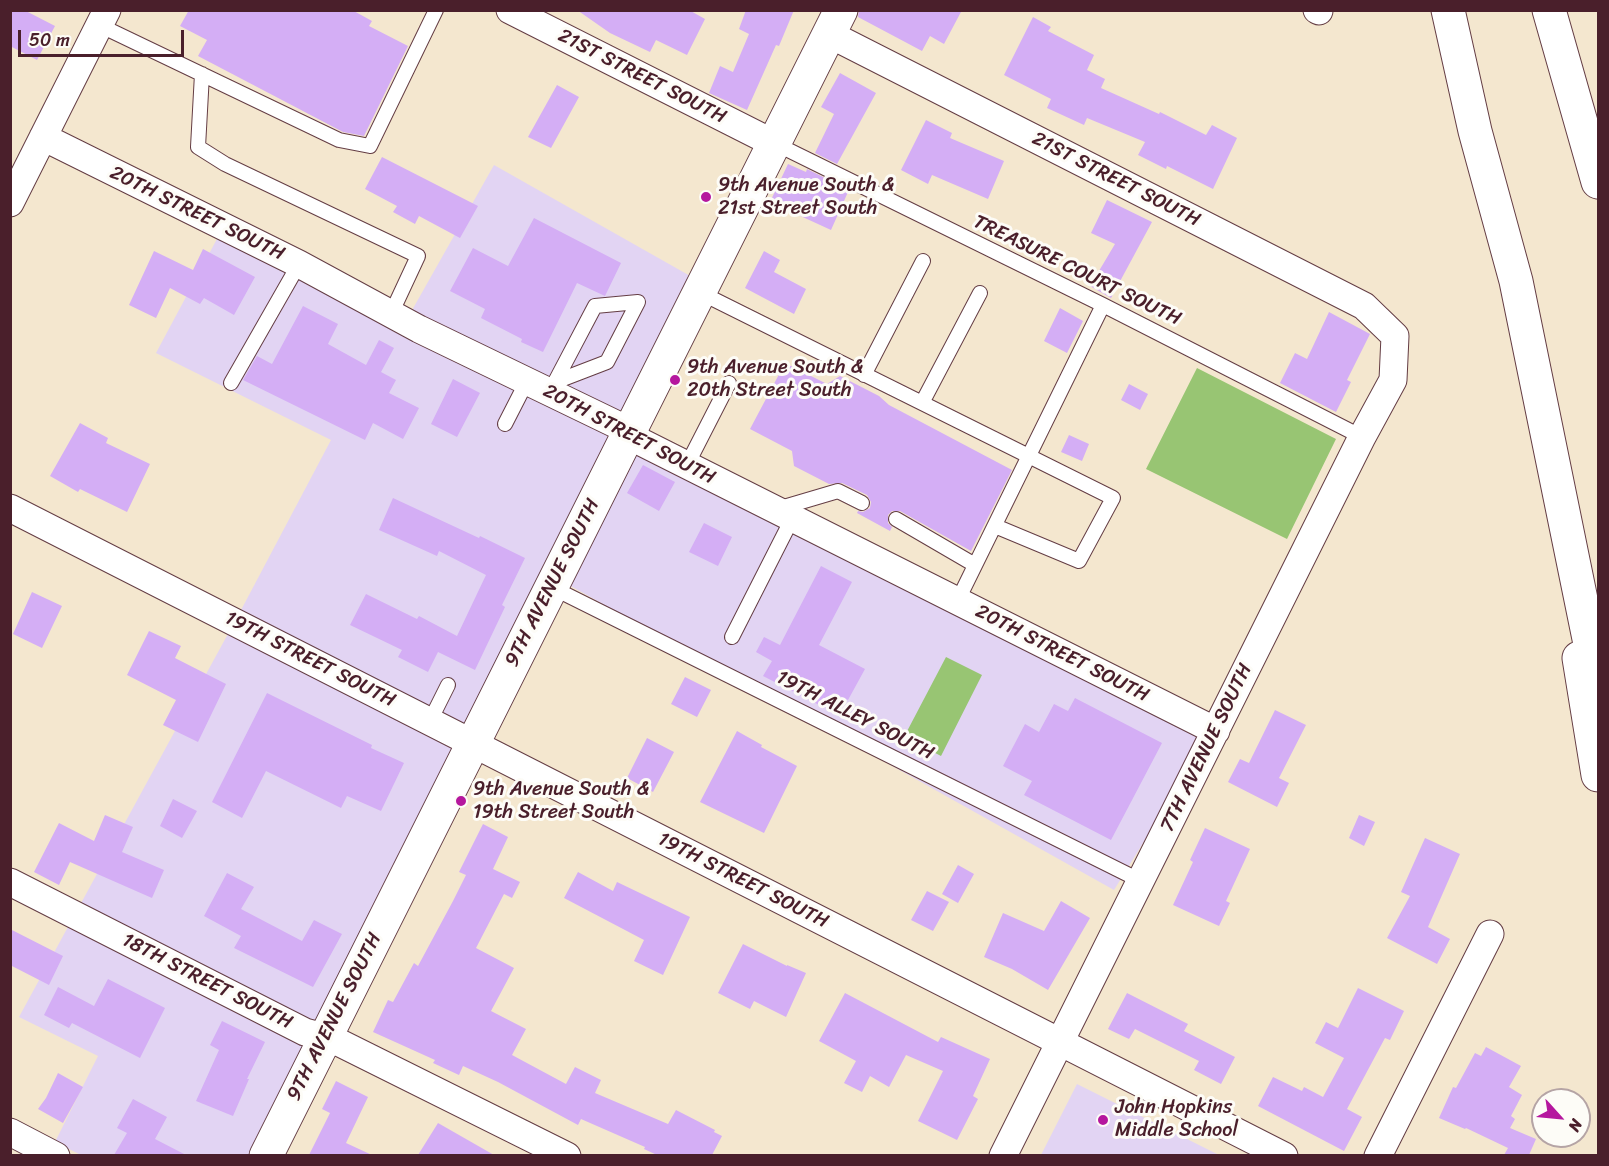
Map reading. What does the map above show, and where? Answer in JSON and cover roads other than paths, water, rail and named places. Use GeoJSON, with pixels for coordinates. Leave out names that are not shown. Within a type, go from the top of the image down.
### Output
{"type":"FeatureCollection","features":[{"type":"Feature","properties":{"kind":"main road"},"geometry":{"type":"LineString","coordinates":[[1448,10],[1475,131],[1515,281],[1599,683]]}},
{"type":"Feature","properties":{"kind":"main road"},"geometry":{"type":"LineString","coordinates":[[1549,10],[1599,182]]}},
{"type":"Feature","properties":{"kind":"main road","name":"9TH AVENUE SOUTH"},"geometry":{"type":"LineString","coordinates":[[266,1155],[835,22]]}},
{"type":"Feature","properties":{"kind":"main road"},"geometry":{"type":"LineString","coordinates":[[1515,281],[1599,775]]}},
{"type":"Feature","properties":{"kind":"street","name":"21ST STREET SOUTH"},"geometry":{"type":"LineString","coordinates":[[510,10],[773,143]]}},
{"type":"Feature","properties":{"kind":"street"},"geometry":{"type":"LineString","coordinates":[[10,203],[103,18]]}},
{"type":"Feature","properties":{"kind":"street","name":"21ST STREET SOUTH"},"geometry":{"type":"LineString","coordinates":[[835,22],[1364,306],[1395,336]]}},
{"type":"Feature","properties":{"kind":"street","name":"20TH STREET SOUTH"},"geometry":{"type":"LineString","coordinates":[[43,137],[299,264],[391,314],[544,385],[630,431],[640,442],[1216,731]]}},
{"type":"Feature","properties":{"kind":"street","name":"7TH AVENUE SOUTH"},"geometry":{"type":"LineString","coordinates":[[1003,1155],[1058,1041],[1393,380],[1395,336]]}},
{"type":"Feature","properties":{"kind":"street","name":"19TH STREET SOUTH"},"geometry":{"type":"LineString","coordinates":[[10,508],[1284,1155]]}},
{"type":"Feature","properties":{"kind":"street","name":"18TH STREET SOUTH"},"geometry":{"type":"LineString","coordinates":[[10,882],[304,1032],[324,1037],[567,1155]]}},
{"type":"Feature","properties":{"kind":"street"},"geometry":{"type":"LineString","coordinates":[[1378,1155],[1490,934]]}},
{"type":"Feature","properties":{"kind":"street"},"geometry":{"type":"LineString","coordinates":[[10,1132],[56,1155]]}},
{"type":"Feature","properties":{"kind":"lane"},"geometry":{"type":"LineString","coordinates":[[103,18],[202,74],[339,140],[370,146],[436,10]]}},
{"type":"Feature","properties":{"kind":"lane"},"geometry":{"type":"LineString","coordinates":[[202,74],[198,147],[225,164],[418,256],[391,314]]}},
{"type":"Feature","properties":{"kind":"lane","name":"TREASURE COURT SOUTH"},"geometry":{"type":"LineString","coordinates":[[773,143],[1103,305],[1362,438]]}},
{"type":"Feature","properties":{"kind":"lane"},"geometry":{"type":"LineString","coordinates":[[864,375],[922,261]]}},
{"type":"Feature","properties":{"kind":"lane"},"geometry":{"type":"LineString","coordinates":[[231,383],[299,264]]}},
{"type":"Feature","properties":{"kind":"lane"},"geometry":{"type":"LineString","coordinates":[[699,292],[1113,498],[1079,561],[995,526]]}},
{"type":"Feature","properties":{"kind":"lane"},"geometry":{"type":"LineString","coordinates":[[922,404],[980,293]]}},
{"type":"Feature","properties":{"kind":"lane"},"geometry":{"type":"LineString","coordinates":[[505,424],[544,385],[595,306],[638,302],[607,362],[544,385]]}},
{"type":"Feature","properties":{"kind":"lane"},"geometry":{"type":"LineString","coordinates":[[957,602],[1103,305]]}},
{"type":"Feature","properties":{"kind":"lane"},"geometry":{"type":"LineString","coordinates":[[687,465],[729,383]]}},
{"type":"Feature","properties":{"kind":"lane"},"geometry":{"type":"LineString","coordinates":[[732,637],[783,514],[838,491],[862,502]]}},
{"type":"Feature","properties":{"kind":"lane"},"geometry":{"type":"LineString","coordinates":[[896,519],[975,565]]}},
{"type":"Feature","properties":{"kind":"lane","name":"19TH ALLEY SOUTH"},"geometry":{"type":"LineString","coordinates":[[552,587],[1141,881]]}},
{"type":"Feature","properties":{"kind":"lane"},"geometry":{"type":"LineString","coordinates":[[430,721],[448,685]]}},
{"type":"Feature","properties":{"kind":"place","name":"9th Avenue South & 21st Street South"},"geometry":{"type":"Point","coordinates":[706,197]}},
{"type":"Feature","properties":{"kind":"place","name":"9th Avenue South & 20th Street South"},"geometry":{"type":"Point","coordinates":[675,380]}},
{"type":"Feature","properties":{"kind":"place","name":"9th Avenue South & 19th Street South"},"geometry":{"type":"Point","coordinates":[461,801]}},
{"type":"Feature","properties":{"kind":"place","name":"John Hopkins Middle School"},"geometry":{"type":"Point","coordinates":[1103,1120]}}]}
